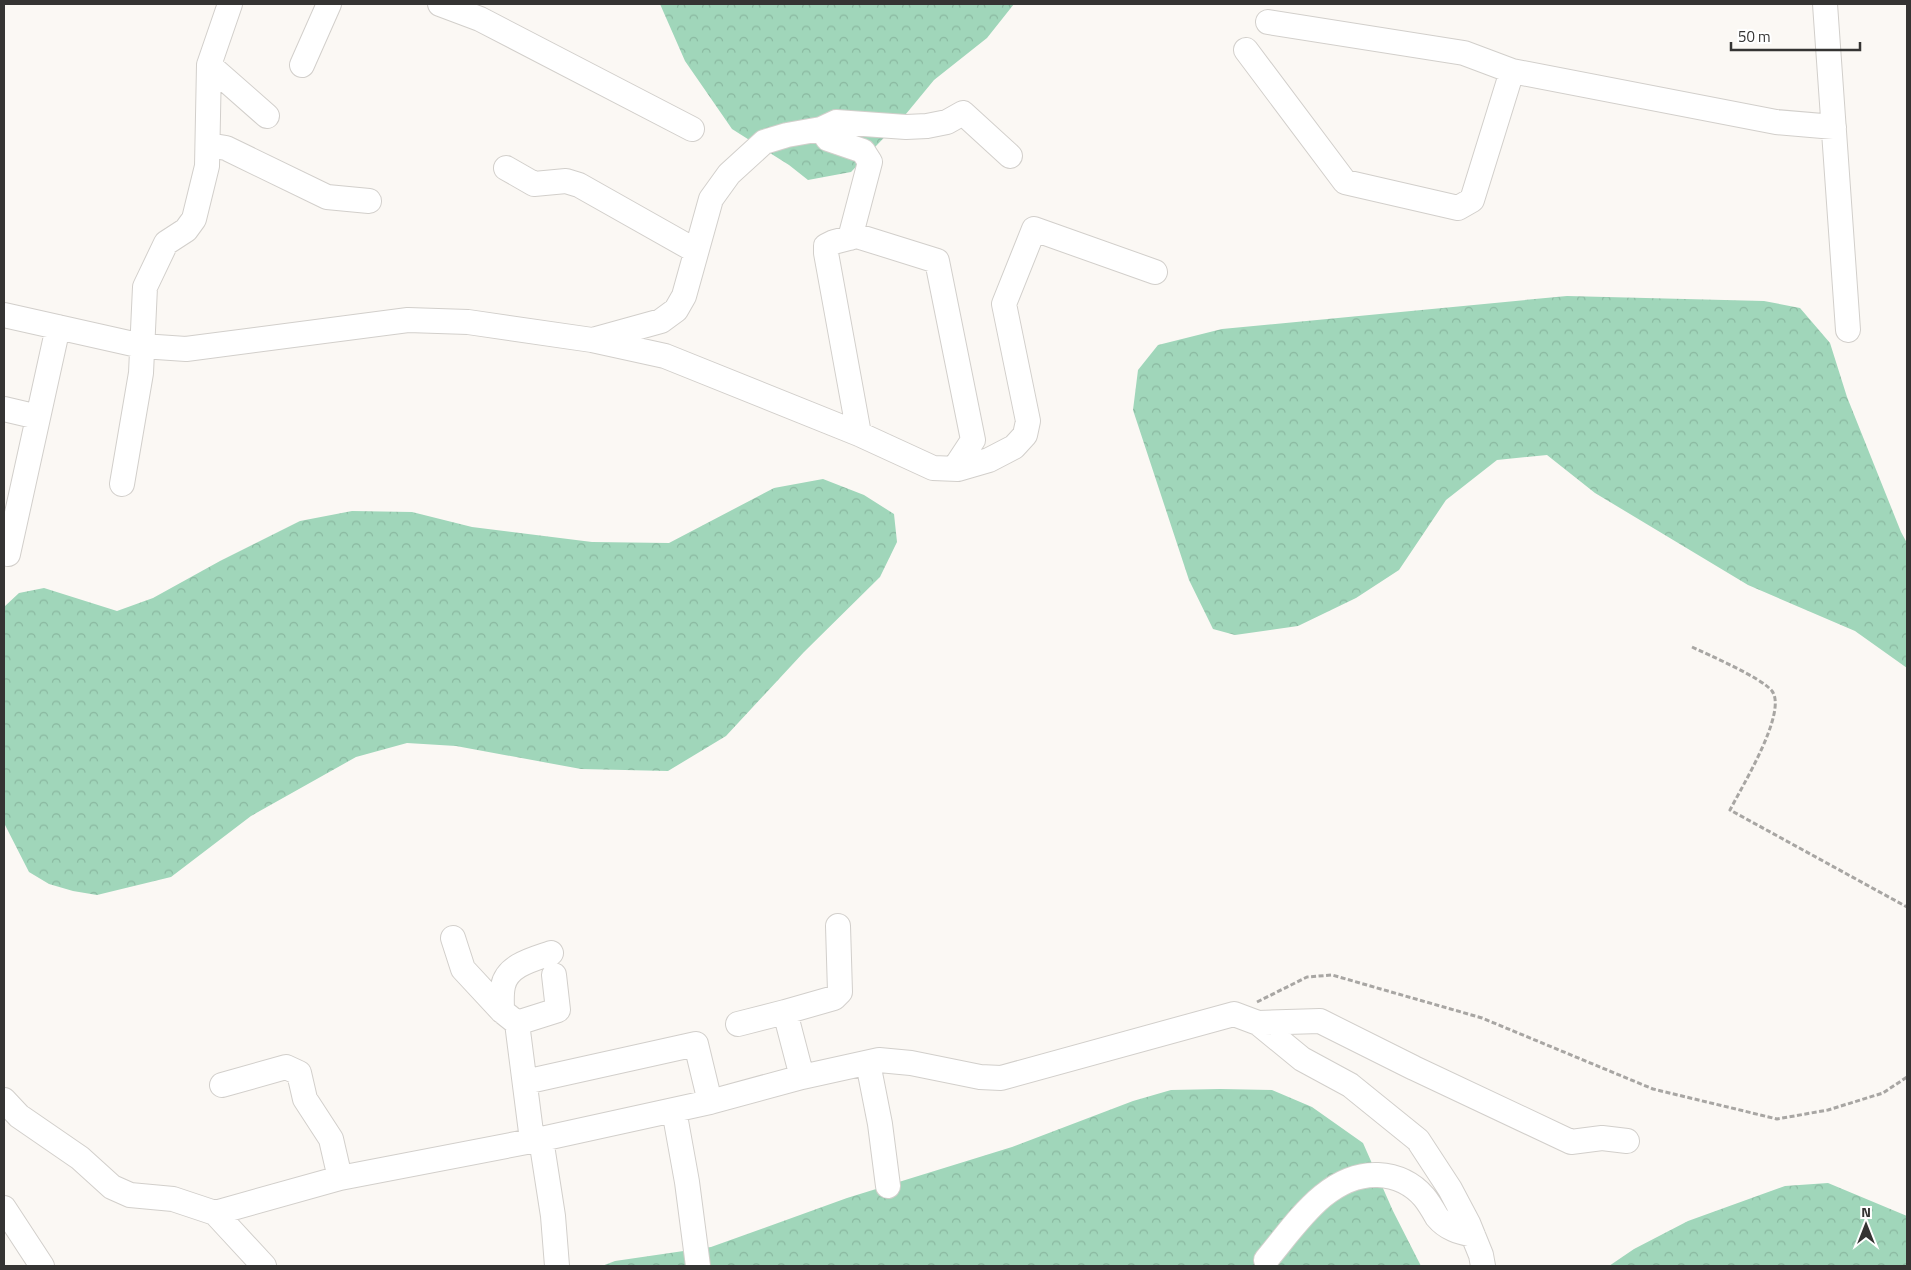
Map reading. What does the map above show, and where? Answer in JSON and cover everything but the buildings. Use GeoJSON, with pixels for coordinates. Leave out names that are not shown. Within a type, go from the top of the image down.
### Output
{"type":"FeatureCollection","features":[{"type":"Feature","properties":{"kind":"street"},"geometry":{"type":"LineString","coordinates":[[122,484],[141,373],[145,287],[166,243],[186,230],[194,219],[207,166],[209,65],[230,4]]}},
{"type":"Feature","properties":{"kind":"street"},"geometry":{"type":"LineString","coordinates":[[302,65],[329,4]]}},
{"type":"Feature","properties":{"kind":"street"},"geometry":{"type":"LineString","coordinates":[[440,4],[480,19],[692,129]]}},
{"type":"Feature","properties":{"kind":"street"},"geometry":{"type":"LineString","coordinates":[[1825,4],[1848,330]]}},
{"type":"Feature","properties":{"kind":"street"},"geometry":{"type":"LineString","coordinates":[[1268,22],[1464,53],[1512,71],[1776,122],[1834,127]]}},
{"type":"Feature","properties":{"kind":"street"},"geometry":{"type":"LineString","coordinates":[[1246,50],[1345,182],[1458,208],[1472,200],[1512,71]]}},
{"type":"Feature","properties":{"kind":"street"},"geometry":{"type":"LineString","coordinates":[[209,65],[267,116]]}},
{"type":"Feature","properties":{"kind":"street"},"geometry":{"type":"LineString","coordinates":[[592,340],[661,321],[676,310],[684,296],[711,200],[729,174],[764,142],[787,135],[821,129],[836,122],[906,127],[926,126],[948,122],[963,113],[1010,156]]}},
{"type":"Feature","properties":{"kind":"street"},"geometry":{"type":"LineString","coordinates":[[821,129],[828,139],[863,151],[870,162],[850,238]]}},
{"type":"Feature","properties":{"kind":"street"},"geometry":{"type":"LineString","coordinates":[[208,145],[226,148],[327,197],[369,201]]}},
{"type":"Feature","properties":{"kind":"street"},"geometry":{"type":"LineString","coordinates":[[506,168],[534,184],[566,181],[579,185],[696,251]]}},
{"type":"Feature","properties":{"kind":"street"},"geometry":{"type":"LineString","coordinates":[[4,315],[142,346],[186,349],[408,320],[468,322],[592,340],[666,356],[858,434],[933,468],[956,469],[989,460],[1014,447],[1025,434],[1028,421],[1004,304],[1034,228],[1155,272]]}},
{"type":"Feature","properties":{"kind":"street"},"geometry":{"type":"LineString","coordinates":[[858,434],[826,253],[826,246],[857,236],[937,261],[973,440],[956,469]]}},
{"type":"Feature","properties":{"kind":"street"},"geometry":{"type":"LineString","coordinates":[[4,553],[8,554],[11,505],[38,417],[58,327]]}},
{"type":"Feature","properties":{"kind":"street"},"geometry":{"type":"LineString","coordinates":[[4,409],[38,417]]}},
{"type":"Feature","properties":{"kind":"street"},"geometry":{"type":"LineString","coordinates":[[738,1024],[834,998],[840,992],[838,926]]}},
{"type":"Feature","properties":{"kind":"street"},"geometry":{"type":"LineString","coordinates":[[453,938],[463,969],[510,1017]]}},
{"type":"Feature","properties":{"kind":"street"},"geometry":{"type":"LineString","coordinates":[[510,1017],[558,1010],[553,964],[523,964],[510,972],[503,985],[510,1017],[525,1082],[554,1216],[557,1266]]}},
{"type":"Feature","properties":{"kind":"street"},"geometry":{"type":"LineString","coordinates":[[785,1012],[802,1077]]}},
{"type":"Feature","properties":{"kind":"street"},"geometry":{"type":"LineString","coordinates":[[215,1213],[340,1178],[537,1140],[710,1102],[802,1077],[880,1060],[911,1062],[980,1077],[1000,1078],[1234,1014],[1258,1023],[1302,1058],[1350,1085],[1418,1140],[1450,1189],[1474,1235],[1483,1266]]}},
{"type":"Feature","properties":{"kind":"street"},"geometry":{"type":"LineString","coordinates":[[1258,1023],[1320,1021],[1414,1068],[1571,1142],[1602,1138],[1627,1141]]}},
{"type":"Feature","properties":{"kind":"street"},"geometry":{"type":"LineString","coordinates":[[525,1082],[696,1044],[710,1102]]}},
{"type":"Feature","properties":{"kind":"street"},"geometry":{"type":"LineString","coordinates":[[868,1063],[880,1124],[888,1186]]}},
{"type":"Feature","properties":{"kind":"street"},"geometry":{"type":"LineString","coordinates":[[222,1085],[286,1067],[299,1073],[305,1099],[331,1139],[340,1178]]}},
{"type":"Feature","properties":{"kind":"street"},"geometry":{"type":"LineString","coordinates":[[4,1100],[19,1116],[80,1158],[112,1188],[130,1195],[173,1199],[215,1213],[264,1266]]}},
{"type":"Feature","properties":{"kind":"street"},"geometry":{"type":"LineString","coordinates":[[674,1110],[687,1182],[698,1266]]}},
{"type":"Feature","properties":{"kind":"street"},"geometry":{"type":"LineString","coordinates":[[1266,1260],[1308,1211],[1328,1193],[1345,1181],[1368,1175],[1386,1175],[1402,1179],[1424,1197],[1439,1219],[1453,1231],[1474,1235]]}},
{"type":"Feature","properties":{"kind":"street"},"geometry":{"type":"LineString","coordinates":[[4,1208],[42,1266]]}},
{"type":"Feature","properties":{"kind":"path"},"geometry":{"type":"LineString","coordinates":[[1692,646],[1763,683],[1773,692],[1776,708],[1769,735],[1730,810],[1907,907]]}},
{"type":"Feature","properties":{"kind":"path"},"geometry":{"type":"LineString","coordinates":[[1234,1014],[1307,978],[1332,975],[1482,1018],[1654,1089],[1777,1119],[1828,1110],[1883,1093],[1907,1077]]}},
{"type":"Feature","properties":{"kind":"green space"},"geometry":{"type":"Polygon","coordinates":[[[660,4],[1014,4],[987,38],[934,80],[901,120],[851,172],[808,180],[789,165],[732,129],[685,61],[660,4]]]}},
{"type":"Feature","properties":{"kind":"green space"},"geometry":{"type":"Polygon","coordinates":[[[1567,296],[1764,301],[1800,308],[1830,343],[1847,397],[1907,543],[1907,668],[1855,631],[1748,585],[1595,493],[1547,455],[1497,460],[1446,500],[1399,570],[1356,598],[1298,626],[1235,635],[1213,629],[1189,580],[1133,410],[1138,370],[1158,345],[1222,329],[1567,296]]]}},
{"type":"Feature","properties":{"kind":"green space"},"geometry":{"type":"Polygon","coordinates":[[[823,479],[864,495],[894,514],[897,542],[880,577],[804,652],[726,736],[668,771],[581,769],[456,746],[407,743],[356,757],[251,816],[171,877],[97,895],[49,884],[29,872],[4,823],[4,607],[19,593],[44,588],[117,611],[153,598],[220,561],[300,521],[352,511],[412,512],[472,527],[592,542],[669,543],[774,488],[823,479]]]}},
{"type":"Feature","properties":{"kind":"green space"},"geometry":{"type":"Polygon","coordinates":[[[1171,1090],[1272,1090],[1312,1107],[1363,1143],[1393,1211],[1421,1266],[602,1266],[615,1261],[711,1247],[847,1198],[1012,1147],[1133,1101],[1171,1090]]]}},
{"type":"Feature","properties":{"kind":"green space"},"geometry":{"type":"Polygon","coordinates":[[[1828,1183],[1907,1216],[1907,1266],[1609,1266],[1634,1249],[1688,1221],[1785,1186],[1828,1183]]]}}]}
